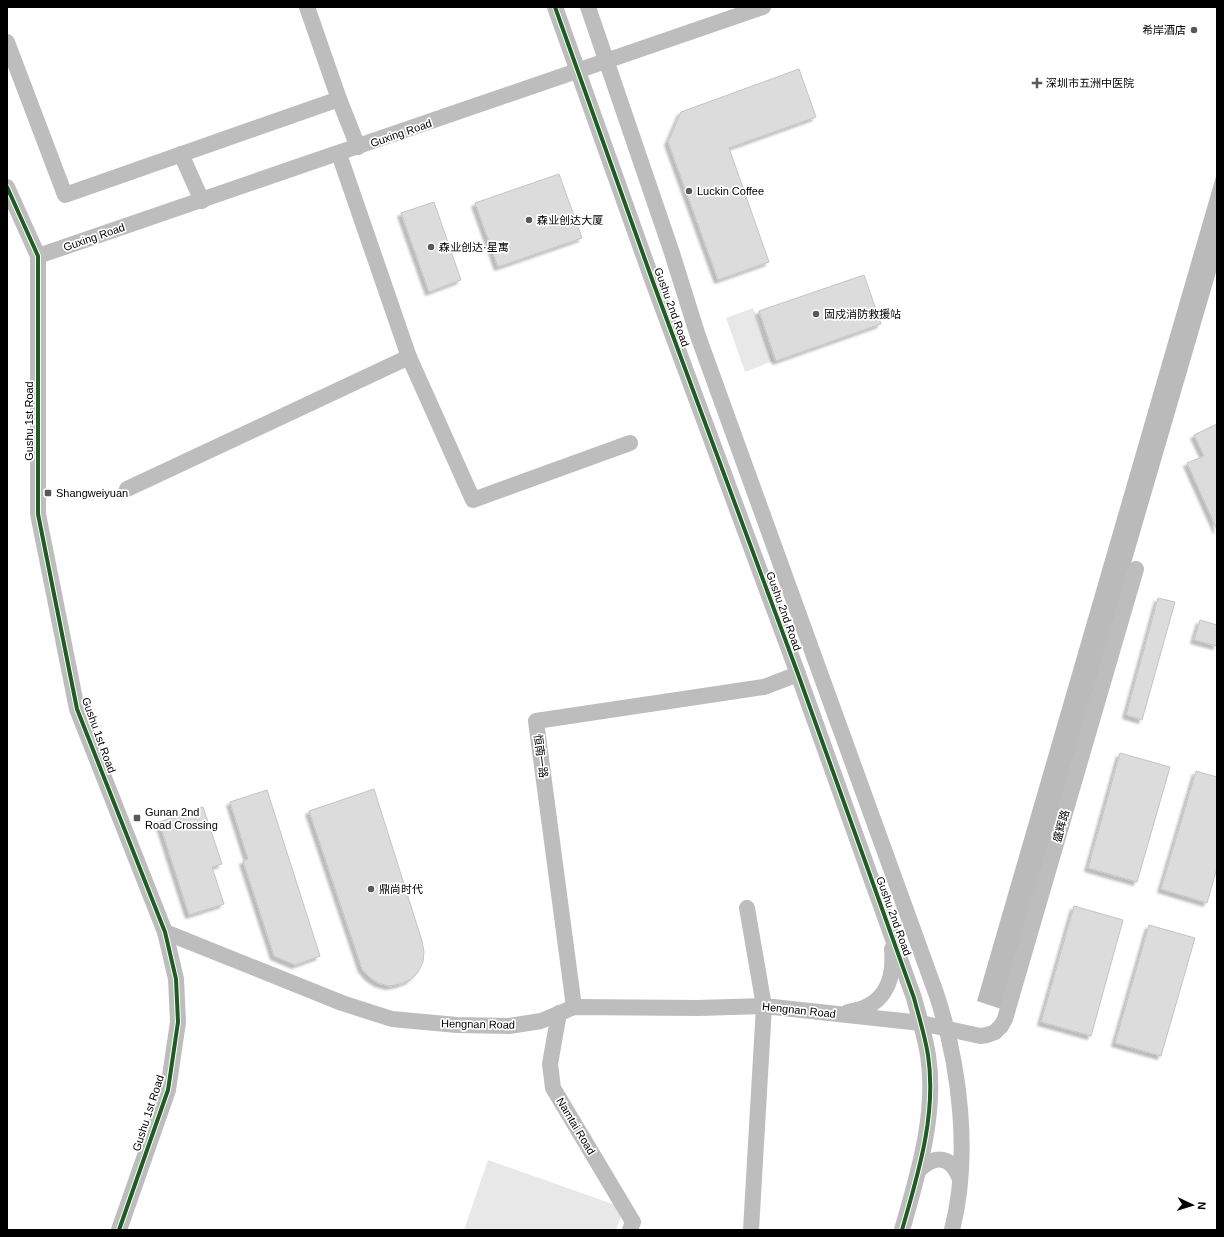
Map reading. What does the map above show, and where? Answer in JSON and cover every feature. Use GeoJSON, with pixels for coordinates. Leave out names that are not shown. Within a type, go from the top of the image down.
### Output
{"type":"FeatureCollection","features":[{"type":"Feature","properties":{"kind":"street"},"geometry":{"type":"LineString","coordinates":[[307,7],[339,99],[358,147]]}},
{"type":"Feature","properties":{"kind":"street","name":"Gushu 2nd Road"},"geometry":{"type":"LineString","coordinates":[[555,7],[650,274],[798,674],[914,998],[928,1055],[931,1089],[927,1127],[919,1170],[902,1230]]}},
{"type":"Feature","properties":{"kind":"street","name":"Gushu 2nd Road"},"geometry":{"type":"LineString","coordinates":[[588,7],[671,250],[698,336],[936,993],[947,1028],[958,1095],[961,1135],[960,1179],[952,1230]]}},
{"type":"Feature","properties":{"kind":"street","name":"Guxing Road"},"geometry":{"type":"LineString","coordinates":[[38,256],[339,154],[577,70],[763,7]]}},
{"type":"Feature","properties":{"kind":"street"},"geometry":{"type":"LineString","coordinates":[[7,42],[65,195],[339,99]]}},
{"type":"Feature","properties":{"kind":"street"},"geometry":{"type":"LineString","coordinates":[[181,154],[202,201]]}},
{"type":"Feature","properties":{"kind":"street"},"geometry":{"type":"LineString","coordinates":[[339,154],[409,357],[473,500],[630,443]]}},
{"type":"Feature","properties":{"kind":"street","name":"Gushu 1st Road"},"geometry":{"type":"LineString","coordinates":[[7,187],[38,256],[38,514],[77,709],[165,932],[176,979],[178,1022],[168,1090],[118,1230]]}},
{"type":"Feature","properties":{"kind":"street"},"geometry":{"type":"LineString","coordinates":[[127,489],[409,357]]}},
{"type":"Feature","properties":{"kind":"street","name":"盛辉路"},"geometry":{"type":"LineString","coordinates":[[947,1028],[980,1036],[987,1035],[995,1032],[1005,1019],[1136,569]]}},
{"type":"Feature","properties":{"kind":"street","name":"恒南一路"},"geometry":{"type":"LineString","coordinates":[[574,1007],[536,721],[764,687],[798,674]]}},
{"type":"Feature","properties":{"kind":"street"},"geometry":{"type":"LineString","coordinates":[[747,908],[764,1006],[752,1230]]}},
{"type":"Feature","properties":{"kind":"street"},"geometry":{"type":"LineString","coordinates":[[838,1014],[866,1008],[875,1002],[883,993],[889,981],[892,968],[893,951],[889,930]]}},
{"type":"Feature","properties":{"kind":"street","name":"Hengnan Road"},"geometry":{"type":"LineString","coordinates":[[165,932],[342,1003],[392,1019],[457,1025],[509,1026],[541,1021],[574,1007],[698,1008],[764,1006],[921,1023],[947,1028]]}},
{"type":"Feature","properties":{"kind":"street","name":"Namtai Road"},"geometry":{"type":"LineString","coordinates":[[559,1013],[550,1064],[553,1088],[633,1222],[630,1230]]}},
{"type":"Feature","properties":{"kind":"street"},"geometry":{"type":"LineString","coordinates":[[919,1170],[926,1163],[934,1160],[943,1160],[951,1163],[956,1169],[960,1179]]}},
{"type":"Feature","properties":{"kind":"shaded area"},"geometry":{"type":"Polygon","coordinates":[[[1217,173],[1217,269],[1001,1009],[977,1001],[1217,173]]]}},
{"type":"Feature","properties":{"kind":"shaded area"},"geometry":{"type":"Polygon","coordinates":[[[753,308],[773,361],[745,372],[726,318],[753,308]]]}},
{"type":"Feature","properties":{"kind":"shaded area"},"geometry":{"type":"Polygon","coordinates":[[[488,1160],[624,1208],[616,1230],[464,1230],[488,1160]]]}},
{"type":"Feature","properties":{"kind":"building"},"geometry":{"type":"Polygon","coordinates":[[[799,69],[816,117],[729,148],[769,262],[718,280],[668,142],[681,112],[799,69]]]}},
{"type":"Feature","properties":{"kind":"building","name":"森业创达大厦"},"geometry":{"type":"Polygon","coordinates":[[[559,174],[582,238],[498,267],[475,203],[559,174]]]}},
{"type":"Feature","properties":{"kind":"building","name":"森业创达·星寓"},"geometry":{"type":"Polygon","coordinates":[[[434,202],[461,280],[429,292],[401,213],[434,202]]]}},
{"type":"Feature","properties":{"kind":"building"},"geometry":{"type":"Polygon","coordinates":[[[864,275],[881,324],[776,361],[759,311],[864,275]]]}},
{"type":"Feature","properties":{"kind":"building"},"geometry":{"type":"Polygon","coordinates":[[[1217,424],[1217,530],[1187,463],[1204,456],[1194,435],[1217,424]]]}},
{"type":"Feature","properties":{"kind":"building"},"geometry":{"type":"Polygon","coordinates":[[[1158,598],[1175,602],[1142,720],[1126,715],[1158,598]]]}},
{"type":"Feature","properties":{"kind":"building"},"geometry":{"type":"Polygon","coordinates":[[[1200,620],[1217,625],[1217,646],[1194,640],[1200,620]]]}},
{"type":"Feature","properties":{"kind":"building"},"geometry":{"type":"Polygon","coordinates":[[[1120,753],[1170,767],[1137,882],[1088,868],[1120,753]]]}},
{"type":"Feature","properties":{"kind":"building"},"geometry":{"type":"Polygon","coordinates":[[[1196,771],[1217,777],[1217,868],[1207,903],[1161,889],[1196,771]]]}},
{"type":"Feature","properties":{"kind":"building","name":"鼎尚时代"},"geometry":{"type":"Polygon","coordinates":[[[374,789],[422,941],[424,952],[423,962],[418,972],[410,980],[389,986],[378,983],[369,977],[362,969],[309,811],[374,789]]]}},
{"type":"Feature","properties":{"kind":"building"},"geometry":{"type":"Polygon","coordinates":[[[267,790],[320,956],[295,965],[274,956],[243,861],[248,859],[230,802],[267,790]]]}},
{"type":"Feature","properties":{"kind":"building"},"geometry":{"type":"Polygon","coordinates":[[[203,807],[222,864],[212,867],[224,904],[189,915],[159,822],[203,807]]]}},
{"type":"Feature","properties":{"kind":"building"},"geometry":{"type":"Polygon","coordinates":[[[1074,906],[1123,920],[1091,1036],[1041,1022],[1074,906]]]}},
{"type":"Feature","properties":{"kind":"building"},"geometry":{"type":"Polygon","coordinates":[[[1149,925],[1195,938],[1161,1056],[1115,1043],[1149,925]]]}},
{"type":"Feature","properties":{"kind":"cycle path"},"geometry":{"type":"LineString","coordinates":[[555,7],[653,282],[798,674],[914,998],[928,1055],[930,1099],[928,1122],[920,1166],[902,1230]]}},
{"type":"Feature","properties":{"kind":"cycle path"},"geometry":{"type":"LineString","coordinates":[[7,187],[38,256],[38,514],[77,709],[165,932],[176,979],[178,1022],[168,1090],[119,1230]]}},
{"type":"Feature","properties":{"kind":"place","name":"希岸酒店"},"geometry":{"type":"Point","coordinates":[1194,30]}},
{"type":"Feature","properties":{"kind":"place","name":"深圳市五洲中医院"},"geometry":{"type":"Point","coordinates":[1037,83]}},
{"type":"Feature","properties":{"kind":"place","name":"Luckin Coffee"},"geometry":{"type":"Point","coordinates":[689,191]}},
{"type":"Feature","properties":{"kind":"place","name":"森业创达大厦"},"geometry":{"type":"Point","coordinates":[529,220]}},
{"type":"Feature","properties":{"kind":"place","name":"森业创达·星寓"},"geometry":{"type":"Point","coordinates":[431,247]}},
{"type":"Feature","properties":{"kind":"place","name":"固戍消防救援站"},"geometry":{"type":"Point","coordinates":[816,314]}},
{"type":"Feature","properties":{"kind":"place","name":"Shangweiyuan"},"geometry":{"type":"Point","coordinates":[48,493]}},
{"type":"Feature","properties":{"kind":"place","name":"Gunan 2nd Road Crossing"},"geometry":{"type":"Point","coordinates":[137,818]}},
{"type":"Feature","properties":{"kind":"place","name":"鼎尚时代"},"geometry":{"type":"Point","coordinates":[371,889]}}]}
